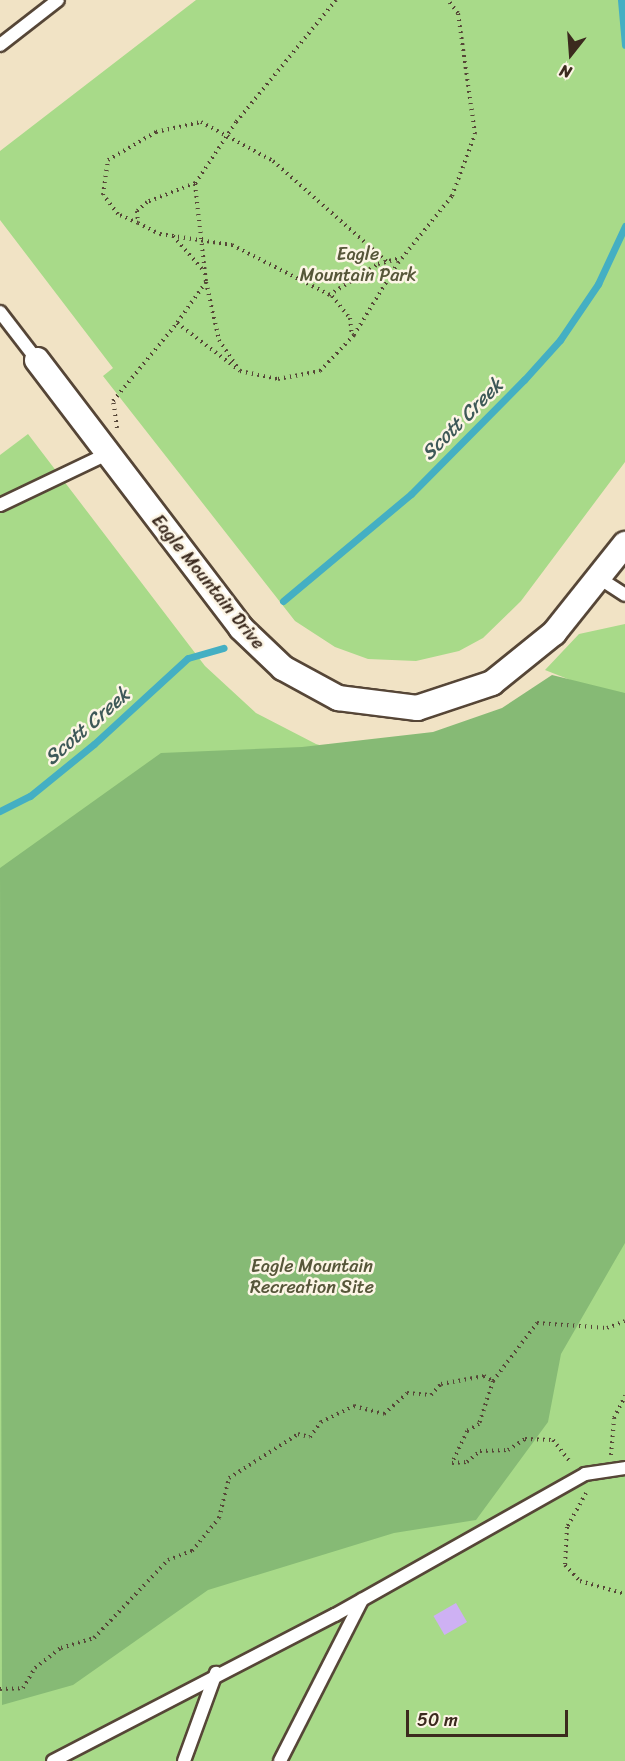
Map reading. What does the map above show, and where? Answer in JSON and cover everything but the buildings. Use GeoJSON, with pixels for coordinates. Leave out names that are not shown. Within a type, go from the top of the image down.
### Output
{"type":"FeatureCollection","features":[{"type":"Feature","properties":{"kind":"street","name":"Eagle Mountain Drive"},"geometry":{"type":"LineString","coordinates":[[37,360],[107,454],[259,647],[310,686],[353,702],[417,708],[492,683],[537,650],[600,578],[625,544]]}},
{"type":"Feature","properties":{"kind":"lane"},"geometry":{"type":"LineString","coordinates":[[0,45],[58,0]]}},
{"type":"Feature","properties":{"kind":"lane"},"geometry":{"type":"LineString","coordinates":[[0,312],[37,360]]}},
{"type":"Feature","properties":{"kind":"lane"},"geometry":{"type":"LineString","coordinates":[[0,505],[107,454]]}},
{"type":"Feature","properties":{"kind":"lane"},"geometry":{"type":"LineString","coordinates":[[600,578],[625,595]]}},
{"type":"Feature","properties":{"kind":"lane"},"geometry":{"type":"LineString","coordinates":[[53,1761],[216,1673],[362,1600],[585,1474],[625,1468]]}},
{"type":"Feature","properties":{"kind":"lane"},"geometry":{"type":"LineString","coordinates":[[280,1761],[362,1600]]}},
{"type":"Feature","properties":{"kind":"lane"},"geometry":{"type":"LineString","coordinates":[[184,1761],[216,1673]]}},
{"type":"Feature","properties":{"kind":"path"},"geometry":{"type":"LineString","coordinates":[[138,223],[137,211],[147,202],[196,183],[226,137],[336,0]]}},
{"type":"Feature","properties":{"kind":"path"},"geometry":{"type":"LineString","coordinates":[[448,0],[452,6]]}},
{"type":"Feature","properties":{"kind":"path"},"geometry":{"type":"LineString","coordinates":[[177,323],[240,371],[278,379],[320,371],[352,337],[402,258],[452,196],[475,134],[452,6],[453,0]]}},
{"type":"Feature","properties":{"kind":"path"},"geometry":{"type":"LineString","coordinates":[[352,337],[350,318],[329,295],[232,245],[173,236],[118,214],[103,195],[108,160],[156,132],[201,122],[273,161],[387,262]]}},
{"type":"Feature","properties":{"kind":"path"},"geometry":{"type":"LineString","coordinates":[[196,183],[206,282],[219,340],[240,371]]}},
{"type":"Feature","properties":{"kind":"path"},"geometry":{"type":"LineString","coordinates":[[173,236],[205,272]]}},
{"type":"Feature","properties":{"kind":"path"},"geometry":{"type":"LineString","coordinates":[[329,295],[387,262],[402,258]]}},
{"type":"Feature","properties":{"kind":"path"},"geometry":{"type":"LineString","coordinates":[[107,454],[118,434],[113,401],[177,323],[206,282]]}},
{"type":"Feature","properties":{"kind":"path"},"geometry":{"type":"LineString","coordinates":[[625,1321],[607,1328],[537,1323],[493,1382],[479,1424],[467,1431],[452,1462],[467,1462],[480,1450],[508,1450],[525,1439],[553,1440],[585,1474],[585,1494],[567,1527],[565,1565],[580,1581],[625,1594]]}},
{"type":"Feature","properties":{"kind":"path"},"geometry":{"type":"LineString","coordinates":[[0,1689],[23,1688],[35,1668],[61,1648],[94,1638],[168,1560],[192,1551],[219,1518],[229,1478],[298,1434],[310,1437],[321,1422],[354,1406],[384,1414],[407,1393],[431,1395],[441,1384],[484,1376],[493,1382]]}},
{"type":"Feature","properties":{"kind":"path"},"geometry":{"type":"LineString","coordinates":[[612,1470],[610,1434],[625,1396]]}},
{"type":"Feature","properties":{"kind":"green space","name":"Eagle Mountain Park"},"geometry":{"type":"Polygon","coordinates":[[[196,0],[625,0],[625,462],[521,601],[483,638],[459,651],[416,661],[368,659],[335,647],[295,621],[103,376],[113,368],[0,220],[0,151],[196,0]]]}},
{"type":"Feature","properties":{"kind":"green space","name":"Eagle Mountain Recreation Site"},"geometry":{"type":"Polygon","coordinates":[[[28,434],[205,666],[256,713],[316,744],[340,751],[495,739],[578,683],[545,670],[579,634],[625,624],[625,1761],[0,1761],[0,455],[28,434]]]}},
{"type":"Feature","properties":{"kind":"green space","name":"Eagle Mountain Recreation Site"},"geometry":{"type":"Polygon","coordinates":[[[552,675],[625,693],[625,1243],[561,1354],[548,1422],[476,1520],[394,1533],[208,1590],[73,1685],[2,1705],[0,868],[161,753],[302,747],[433,732],[502,708],[552,675]]]}},
{"type":"Feature","properties":{"kind":"waterway","name":"Scott Creek"},"geometry":{"type":"LineString","coordinates":[[621,0],[625,45]]}},
{"type":"Feature","properties":{"kind":"waterway","name":"Scott Creek"},"geometry":{"type":"LineString","coordinates":[[283,601],[411,494],[524,380],[560,340],[598,284],[625,226]]}},
{"type":"Feature","properties":{"kind":"waterway","name":"Scott Creek"},"geometry":{"type":"LineString","coordinates":[[0,811],[30,796],[94,744],[188,658],[224,648]]}}]}
